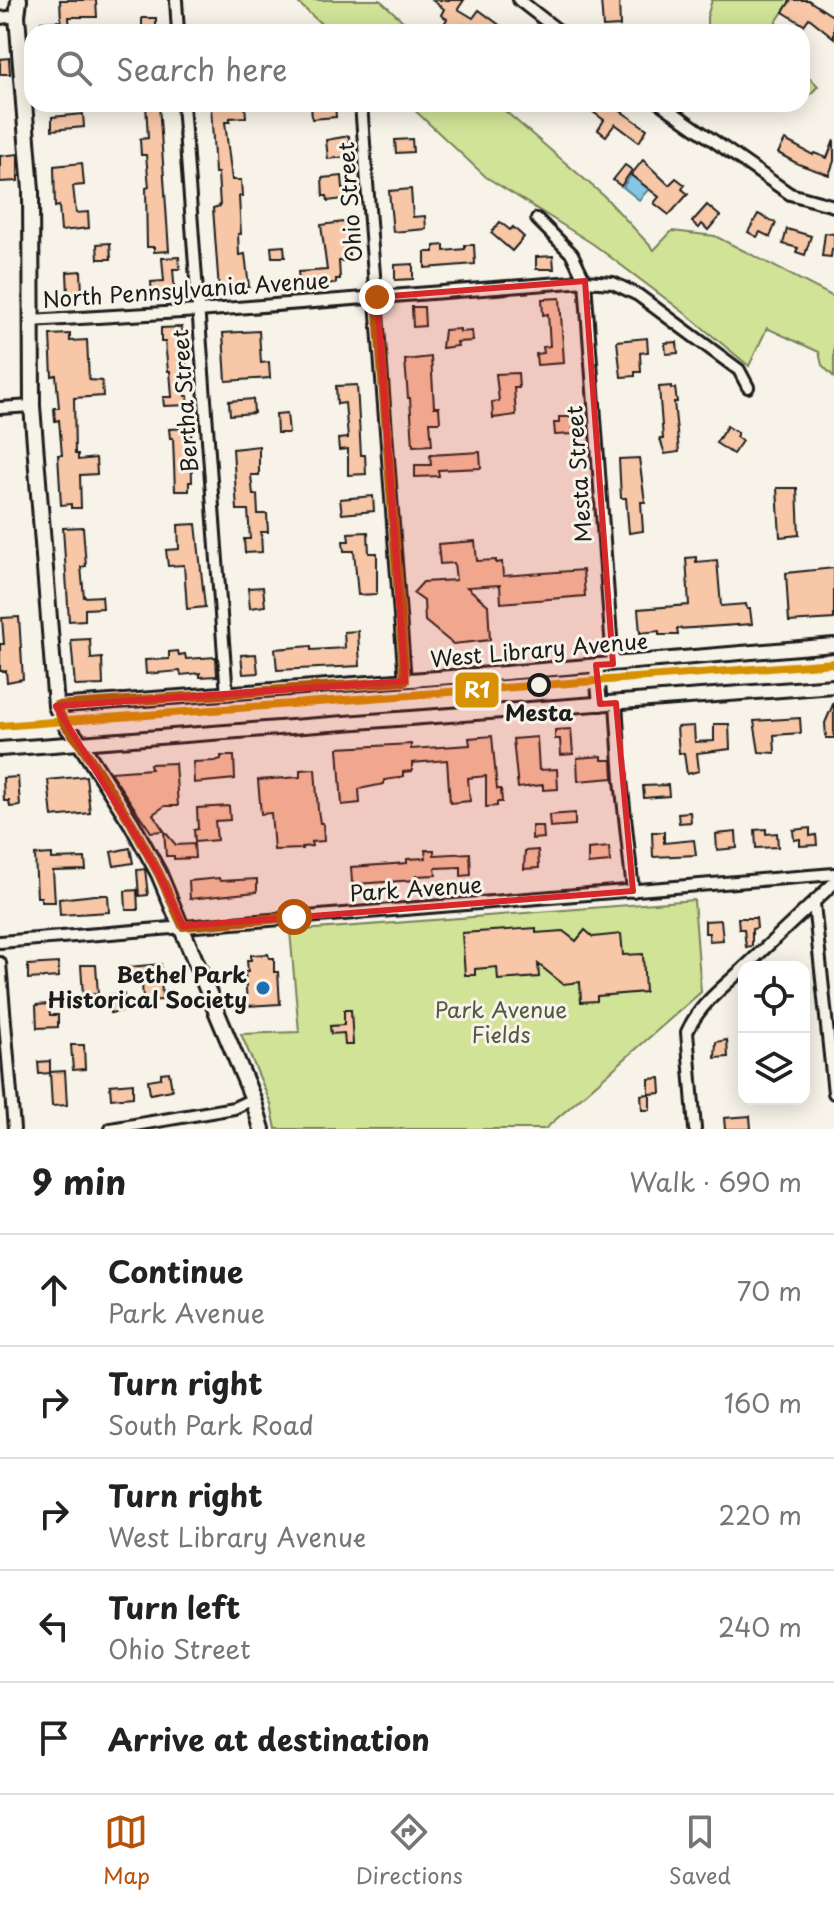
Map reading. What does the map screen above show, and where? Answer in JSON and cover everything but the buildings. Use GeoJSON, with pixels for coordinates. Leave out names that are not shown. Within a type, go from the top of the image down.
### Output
{"type":"FeatureCollection","features":[{"type":"Feature","properties":{"kind":"main road"},"geometry":{"type":"LineString","coordinates":[[19,0],[17,16],[24,103]]}},
{"type":"Feature","properties":{"kind":"main road"},"geometry":{"type":"LineString","coordinates":[[25,112],[31,190],[32,406],[56,706],[66,726],[132,824],[159,874],[253,1099],[262,1129]]}},
{"type":"Feature","properties":{"kind":"street"},"geometry":{"type":"LineString","coordinates":[[176,0],[178,24]]}},
{"type":"Feature","properties":{"kind":"street"},"geometry":{"type":"LineString","coordinates":[[519,0],[550,24]]}},
{"type":"Feature","properties":{"kind":"street"},"geometry":{"type":"LineString","coordinates":[[0,18],[17,16]]}},
{"type":"Feature","properties":{"kind":"street","name":"Bertha Street"},"geometry":{"type":"LineString","coordinates":[[184,112],[227,695]]}},
{"type":"Feature","properties":{"kind":"street","name":"Ohio Street"},"geometry":{"type":"LineString","coordinates":[[362,112],[405,681]]}},
{"type":"Feature","properties":{"kind":"street"},"geometry":{"type":"LineString","coordinates":[[672,112],[790,194],[834,206]]}},
{"type":"Feature","properties":{"kind":"street"},"geometry":{"type":"LineString","coordinates":[[537,219],[572,254],[585,281]]}},
{"type":"Feature","properties":{"kind":"street","name":"North Pennsylvania Avenue"},"geometry":{"type":"LineString","coordinates":[[30,321],[585,281],[613,283],[638,295],[739,370],[748,387]]}},
{"type":"Feature","properties":{"kind":"street","name":"Mesta Street"},"geometry":{"type":"LineString","coordinates":[[585,281],[613,664]]}},
{"type":"Feature","properties":{"kind":"street"},"geometry":{"type":"LineString","coordinates":[[0,408],[32,406]]}},
{"type":"Feature","properties":{"kind":"street","name":"West Library Avenue"},"geometry":{"type":"LineString","coordinates":[[56,706],[227,695],[834,645]]}},
{"type":"Feature","properties":{"kind":"street"},"geometry":{"type":"LineString","coordinates":[[596,665],[600,704]]}},
{"type":"Feature","properties":{"kind":"street"},"geometry":{"type":"LineString","coordinates":[[0,749],[834,686]]}},
{"type":"Feature","properties":{"kind":"street"},"geometry":{"type":"LineString","coordinates":[[616,703],[633,891]]}},
{"type":"Feature","properties":{"kind":"street","name":"Park Avenue"},"geometry":{"type":"LineString","coordinates":[[0,942],[834,874]]}},
{"type":"Feature","properties":{"kind":"street"},"geometry":{"type":"LineString","coordinates":[[751,961],[834,883]]}},
{"type":"Feature","properties":{"kind":"street"},"geometry":{"type":"LineString","coordinates":[[814,904],[834,1093]]}},
{"type":"Feature","properties":{"kind":"street"},"geometry":{"type":"LineString","coordinates":[[0,963],[14,1129]]}},
{"type":"Feature","properties":{"kind":"street"},"geometry":{"type":"LineString","coordinates":[[695,1129],[687,1032],[693,1017],[738,973]]}},
{"type":"Feature","properties":{"kind":"street"},"geometry":{"type":"LineString","coordinates":[[111,1129],[234,1108],[253,1099]]}},
{"type":"Feature","properties":{"kind":"highlighted area"},"geometry":{"type":"Polygon","coordinates":[[[585,281],[613,664],[596,665],[600,704],[616,703],[633,891],[183,926],[159,874],[56,706],[405,681],[377,297],[585,281]]]}},
{"type":"Feature","properties":{"kind":"green space"},"geometry":{"type":"Polygon","coordinates":[[[295,0],[380,0],[406,24],[321,24],[295,0]]]}},
{"type":"Feature","properties":{"kind":"green space"},"geometry":{"type":"Polygon","coordinates":[[[712,0],[791,0],[774,24],[707,24],[712,0]]]}},
{"type":"Feature","properties":{"kind":"green space"},"geometry":{"type":"Polygon","coordinates":[[[810,78],[818,86],[810,95],[810,78]]]}},
{"type":"Feature","properties":{"kind":"green space"},"geometry":{"type":"Polygon","coordinates":[[[417,112],[506,112],[604,196],[654,250],[672,231],[715,236],[834,297],[834,377],[822,365],[819,352],[767,328],[749,366],[593,244],[486,177],[417,112]]]}},
{"type":"Feature","properties":{"kind":"green space","name":"Park Avenue Fields"},"geometry":{"type":"Polygon","coordinates":[[[694,900],[701,992],[545,1129],[276,1129],[271,1104],[241,1034],[299,1032],[290,931],[694,900]]]}},
{"type":"Feature","properties":{"kind":"water"},"geometry":{"type":"Polygon","coordinates":[[[631,175],[649,189],[639,200],[623,187],[631,175]]]}},
{"type":"Feature","properties":{"kind":"transit line","name":"R1"},"geometry":{"type":"LineString","coordinates":[[0,726],[834,663]]}},
{"type":"Feature","properties":{"kind":"place","name":"Mesta"},"geometry":{"type":"Point","coordinates":[539,685]}},
{"type":"Feature","properties":{"kind":"place","name":"Bethel Park Historical Society"},"geometry":{"type":"Point","coordinates":[263,988]}},
{"type":"Feature","properties":{"kind":"route"},"geometry":{"type":"LineString","coordinates":[[294,917],[183,926],[132,824],[66,726],[56,706],[405,681],[377,297]]}}]}
